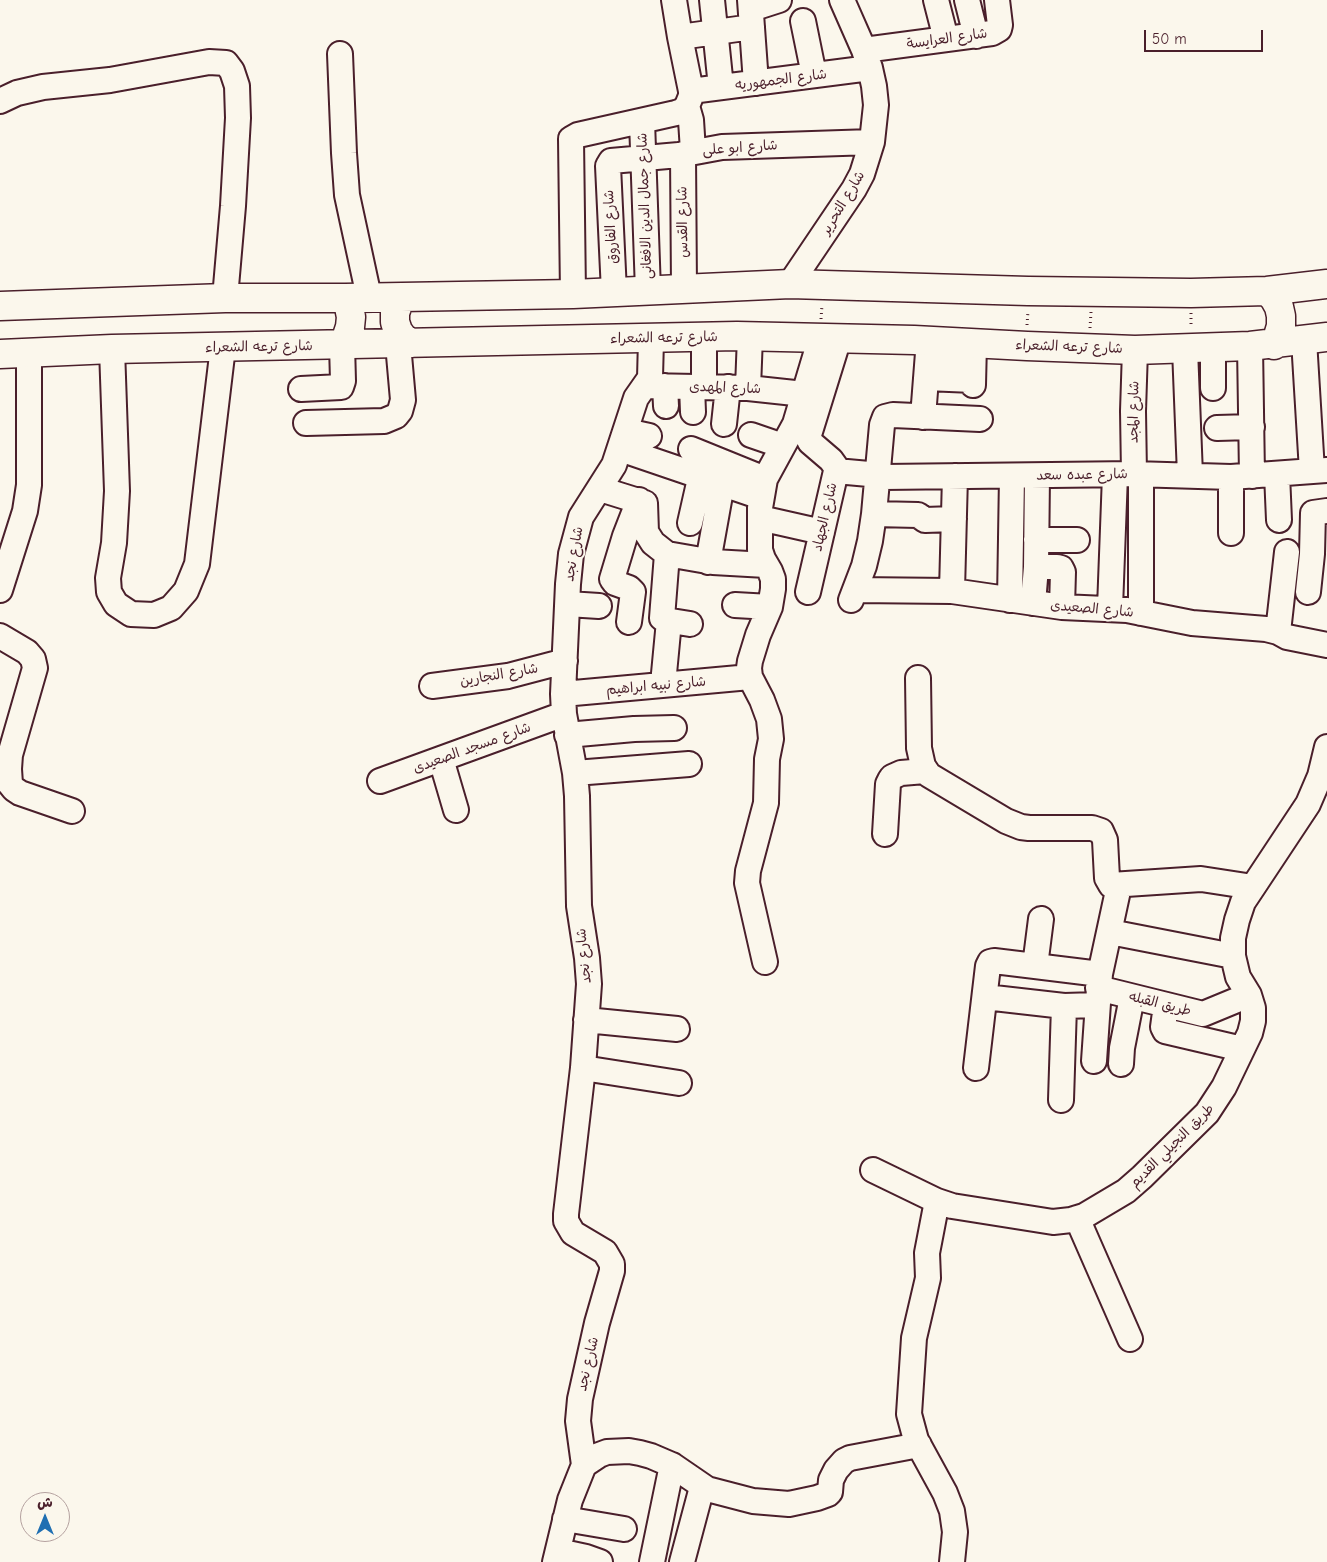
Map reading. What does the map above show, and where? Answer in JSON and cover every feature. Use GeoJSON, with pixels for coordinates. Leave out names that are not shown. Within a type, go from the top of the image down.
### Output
{"type":"FeatureCollection","features":[{"type":"Feature","properties":{"kind":"highway"},"geometry":{"type":"LineString","coordinates":[[0,306],[225,298],[357,298],[573,294],[790,284],[1028,291],[1191,293],[1267,291],[1327,284]]}},
{"type":"Feature","properties":{"kind":"highway"},"geometry":{"type":"LineString","coordinates":[[1262,345],[1278,336],[1281,326],[1279,307],[1267,291]]}},
{"type":"Feature","properties":{"kind":"highway"},"geometry":{"type":"LineString","coordinates":[[403,297],[395,313],[395,322],[404,344]]}},
{"type":"Feature","properties":{"kind":"highway"},"geometry":{"type":"LineString","coordinates":[[342,345],[350,327],[349,307],[357,298]]}},
{"type":"Feature","properties":{"kind":"highway"},"geometry":{"type":"LineString","coordinates":[[1327,299],[1327,306]]}},
{"type":"Feature","properties":{"kind":"highway","name":"شارع ترعه الشعراء"},"geometry":{"type":"LineString","coordinates":[[0,354],[112,349],[750,336],[1136,350],[1262,345],[1316,339]]}},
{"type":"Feature","properties":{"kind":"street","name":"شارع القدس"},"geometry":{"type":"LineString","coordinates":[[674,0],[691,120],[688,153],[684,289]]}},
{"type":"Feature","properties":{"kind":"street"},"geometry":{"type":"LineString","coordinates":[[712,0],[721,87]]}},
{"type":"Feature","properties":{"kind":"street"},"geometry":{"type":"LineString","coordinates":[[680,37],[715,32],[751,12],[779,0]]}},
{"type":"Feature","properties":{"kind":"street","name":"شارع التحرير"},"geometry":{"type":"LineString","coordinates":[[790,284],[854,189],[862,174],[872,142],[876,105],[874,86],[867,59],[842,0]]}},
{"type":"Feature","properties":{"kind":"street"},"geometry":{"type":"LineString","coordinates":[[936,0],[946,39]]}},
{"type":"Feature","properties":{"kind":"street"},"geometry":{"type":"LineString","coordinates":[[967,0],[976,36]]}},
{"type":"Feature","properties":{"kind":"street","name":"شارع العرايسة"},"geometry":{"type":"LineString","coordinates":[[867,59],[946,39],[992,33],[999,29],[1000,21],[997,0]]}},
{"type":"Feature","properties":{"kind":"street"},"geometry":{"type":"LineString","coordinates":[[751,12],[756,83]]}},
{"type":"Feature","properties":{"kind":"street"},"geometry":{"type":"LineString","coordinates":[[803,21],[814,75]]}},
{"type":"Feature","properties":{"kind":"street"},"geometry":{"type":"LineString","coordinates":[[340,54],[344,154],[357,298]]}},
{"type":"Feature","properties":{"kind":"street","name":"شارع الجمهوريه"},"geometry":{"type":"LineString","coordinates":[[573,294],[571,139],[578,134],[682,111],[689,99],[721,87],[814,75],[867,59]]}},
{"type":"Feature","properties":{"kind":"street"},"geometry":{"type":"LineString","coordinates":[[0,101],[16,93],[43,87],[110,80],[210,62],[226,63],[232,71],[237,86],[238,118],[225,298]]}},
{"type":"Feature","properties":{"kind":"street","name":"شارع جمال الدين الافغانى"},"geometry":{"type":"LineString","coordinates":[[642,121],[648,291]]}},
{"type":"Feature","properties":{"kind":"street","name":"شارع ابو على"},"geometry":{"type":"LineString","coordinates":[[609,162],[722,147],[872,142]]}},
{"type":"Feature","properties":{"kind":"street","name":"شارع الفاروق"},"geometry":{"type":"LineString","coordinates":[[609,162],[614,292]]}},
{"type":"Feature","properties":{"kind":"street"},"geometry":{"type":"LineString","coordinates":[[724,424],[738,388],[750,336]]}},
{"type":"Feature","properties":{"kind":"street"},"geometry":{"type":"LineString","coordinates":[[693,412],[704,337]]}},
{"type":"Feature","properties":{"kind":"street"},"geometry":{"type":"LineString","coordinates":[[765,962],[747,883],[748,870],[766,803],[767,759],[771,739],[771,728],[762,700],[750,677],[750,660],[761,626],[773,598],[773,579],[760,550],[762,498],[770,468],[795,424],[804,394],[830,338]]}},
{"type":"Feature","properties":{"kind":"street","name":"شارع الجهاد"},"geometry":{"type":"LineString","coordinates":[[808,592],[836,471],[836,467],[831,460],[810,442],[808,438],[830,338]]}},
{"type":"Feature","properties":{"kind":"street","name":"شارع نجد"},"geometry":{"type":"LineString","coordinates":[[651,339],[651,374],[659,393]]}},
{"type":"Feature","properties":{"kind":"street"},"geometry":{"type":"LineString","coordinates":[[1316,339],[1319,470]]}},
{"type":"Feature","properties":{"kind":"street"},"geometry":{"type":"LineString","coordinates":[[926,378],[966,381],[951,342]]}},
{"type":"Feature","properties":{"kind":"street"},"geometry":{"type":"LineString","coordinates":[[923,417],[926,378],[951,342]]}},
{"type":"Feature","properties":{"kind":"street"},"geometry":{"type":"LineString","coordinates":[[306,424],[384,421],[396,416],[400,411],[403,400],[404,344]]}},
{"type":"Feature","properties":{"kind":"street"},"geometry":{"type":"LineString","coordinates":[[301,389],[341,387],[343,381],[342,345]]}},
{"type":"Feature","properties":{"kind":"street"},"geometry":{"type":"LineString","coordinates":[[1231,533],[1252,427],[1262,345]]}},
{"type":"Feature","properties":{"kind":"street"},"geometry":{"type":"LineString","coordinates":[[112,349],[117,491],[114,543],[108,578],[109,592],[116,604],[131,614],[154,615],[171,608],[186,591],[197,564],[223,347]]}},
{"type":"Feature","properties":{"kind":"street"},"geometry":{"type":"LineString","coordinates":[[1197,348],[1213,388]]}},
{"type":"Feature","properties":{"kind":"street"},"geometry":{"type":"LineString","coordinates":[[1190,475],[1197,348]]}},
{"type":"Feature","properties":{"kind":"street","name":"شارع المجد"},"geometry":{"type":"LineString","coordinates":[[1130,474],[1136,350]]}},
{"type":"Feature","properties":{"kind":"street"},"geometry":{"type":"LineString","coordinates":[[0,590],[25,511],[29,484],[29,353]]}},
{"type":"Feature","properties":{"kind":"street","name":"شارع المهدى"},"geometry":{"type":"LineString","coordinates":[[659,393],[698,387],[738,388],[804,394]]}},
{"type":"Feature","properties":{"kind":"street","name":"شارع نجد"},"geometry":{"type":"LineString","coordinates":[[556,1557],[572,1492],[584,1465],[578,1421],[582,1387],[612,1271],[612,1264],[605,1252],[573,1233],[566,1221],[582,1068],[589,974],[579,913],[578,803],[565,715],[565,661],[571,554],[577,527],[587,506],[600,489],[614,465],[636,398],[641,390],[659,393]]}},
{"type":"Feature","properties":{"kind":"street"},"geometry":{"type":"LineString","coordinates":[[954,519],[925,520],[918,515],[874,514],[882,425],[885,417],[893,415],[980,419]]}},
{"type":"Feature","properties":{"kind":"street"},"geometry":{"type":"LineString","coordinates":[[1217,428],[1252,427]]}},
{"type":"Feature","properties":{"kind":"street"},"geometry":{"type":"LineString","coordinates":[[751,435],[783,446]]}},
{"type":"Feature","properties":{"kind":"street"},"geometry":{"type":"LineString","coordinates":[[623,440],[649,436]]}},
{"type":"Feature","properties":{"kind":"street"},"geometry":{"type":"LineString","coordinates":[[623,440],[762,498],[822,532]]}},
{"type":"Feature","properties":{"kind":"street","name":"شارع عبده سعد"},"geometry":{"type":"LineString","coordinates":[[836,471],[884,477],[1130,474],[1242,476],[1319,470]]}},
{"type":"Feature","properties":{"kind":"street"},"geometry":{"type":"LineString","coordinates":[[707,474],[762,498]]}},
{"type":"Feature","properties":{"kind":"street"},"geometry":{"type":"LineString","coordinates":[[689,507],[707,474]]}},
{"type":"Feature","properties":{"kind":"street"},"geometry":{"type":"LineString","coordinates":[[707,474],[708,562]]}},
{"type":"Feature","properties":{"kind":"street"},"geometry":{"type":"LineString","coordinates":[[1110,608],[1130,474]]}},
{"type":"Feature","properties":{"kind":"street"},"geometry":{"type":"LineString","coordinates":[[1130,474],[1141,613]]}},
{"type":"Feature","properties":{"kind":"street"},"geometry":{"type":"LineString","coordinates":[[1277,474],[1279,520]]}},
{"type":"Feature","properties":{"kind":"street"},"geometry":{"type":"LineString","coordinates":[[952,591],[955,476]]}},
{"type":"Feature","properties":{"kind":"street"},"geometry":{"type":"LineString","coordinates":[[1012,476],[1022,602]]}},
{"type":"Feature","properties":{"kind":"street"},"geometry":{"type":"LineString","coordinates":[[1022,602],[1036,567],[1037,476]]}},
{"type":"Feature","properties":{"kind":"street"},"geometry":{"type":"LineString","coordinates":[[600,489],[642,501],[646,505],[645,524],[648,536],[652,543],[667,554],[708,562],[766,565]]}},
{"type":"Feature","properties":{"kind":"street"},"geometry":{"type":"LineString","coordinates":[[629,622],[633,592],[629,588],[615,583],[612,579],[625,536],[639,500]]}},
{"type":"Feature","properties":{"kind":"street"},"geometry":{"type":"LineString","coordinates":[[1308,592],[1312,554],[1313,513],[1327,511]]}},
{"type":"Feature","properties":{"kind":"street","name":"شارع الصعيدى"},"geometry":{"type":"LineString","coordinates":[[874,514],[868,550],[853,595],[952,591],[1062,607],[1110,608],[1192,623],[1266,629],[1287,637],[1327,645]]}},
{"type":"Feature","properties":{"kind":"street"},"geometry":{"type":"LineString","coordinates":[[1036,540],[1078,540]]}},
{"type":"Feature","properties":{"kind":"street"},"geometry":{"type":"LineString","coordinates":[[1278,632],[1287,552]]}},
{"type":"Feature","properties":{"kind":"street"},"geometry":{"type":"LineString","coordinates":[[663,684],[679,622],[663,619],[662,616],[667,554]]}},
{"type":"Feature","properties":{"kind":"street"},"geometry":{"type":"LineString","coordinates":[[1036,567],[1061,568],[1063,572],[1062,607]]}},
{"type":"Feature","properties":{"kind":"street"},"geometry":{"type":"LineString","coordinates":[[568,604],[599,606]]}},
{"type":"Feature","properties":{"kind":"street"},"geometry":{"type":"LineString","coordinates":[[735,605],[770,607]]}},
{"type":"Feature","properties":{"kind":"street"},"geometry":{"type":"LineString","coordinates":[[0,636],[27,652],[34,660],[35,668],[10,755],[10,784],[14,790],[20,793],[72,810]]}},
{"type":"Feature","properties":{"kind":"street","name":"شارع النجارين"},"geometry":{"type":"LineString","coordinates":[[432,686],[508,676],[565,661]]}},
{"type":"Feature","properties":{"kind":"street","name":"شارع نبيه ابراهيم"},"geometry":{"type":"LineString","coordinates":[[565,715],[663,684],[750,677]]}},
{"type":"Feature","properties":{"kind":"street"},"geometry":{"type":"LineString","coordinates":[[918,678],[919,748],[925,771]]}},
{"type":"Feature","properties":{"kind":"street"},"geometry":{"type":"LineString","coordinates":[[565,715],[627,729],[674,728]]}},
{"type":"Feature","properties":{"kind":"street","name":"شارع مسجد الصعيدى"},"geometry":{"type":"LineString","coordinates":[[380,781],[565,715]]}},
{"type":"Feature","properties":{"kind":"street","name":"طريق النجيلي القديم"},"geometry":{"type":"LineString","coordinates":[[873,1170],[937,1201],[952,1206],[1053,1222],[1084,1216],[1126,1191],[1142,1177],[1208,1113],[1224,1087],[1250,1033],[1253,1021],[1253,1008],[1249,995],[1238,977],[1233,956],[1233,938],[1237,920],[1243,902],[1298,821],[1324,777],[1327,747]]}},
{"type":"Feature","properties":{"kind":"street"},"geometry":{"type":"LineString","coordinates":[[442,759],[456,810]]}},
{"type":"Feature","properties":{"kind":"street"},"geometry":{"type":"LineString","coordinates":[[575,773],[689,764]]}},
{"type":"Feature","properties":{"kind":"street"},"geometry":{"type":"LineString","coordinates":[[885,834],[887,794],[890,780],[901,773],[925,771],[1006,820],[1021,827],[1092,828],[1101,831],[1105,840],[1108,882],[1111,885],[1119,886],[1201,879],[1253,887]]}},
{"type":"Feature","properties":{"kind":"street"},"geometry":{"type":"LineString","coordinates":[[1094,1061],[1098,989],[1119,886]]}},
{"type":"Feature","properties":{"kind":"street"},"geometry":{"type":"LineString","coordinates":[[1035,966],[1041,919]]}},
{"type":"Feature","properties":{"kind":"street"},"geometry":{"type":"LineString","coordinates":[[1110,932],[1233,956]]}},
{"type":"Feature","properties":{"kind":"street"},"geometry":{"type":"LineString","coordinates":[[976,1068],[990,962],[1035,966],[1098,989]]}},
{"type":"Feature","properties":{"kind":"street"},"geometry":{"type":"LineString","coordinates":[[985,997],[1064,1006],[1098,989]]}},
{"type":"Feature","properties":{"kind":"street","name":"طريق القبله"},"geometry":{"type":"LineString","coordinates":[[1098,989],[1203,1014],[1249,995]]}},
{"type":"Feature","properties":{"kind":"street"},"geometry":{"type":"LineString","coordinates":[[1121,1064],[1122,1048],[1132,996]]}},
{"type":"Feature","properties":{"kind":"street"},"geometry":{"type":"LineString","coordinates":[[1166,1005],[1163,1025],[1165,1031],[1242,1049]]}},
{"type":"Feature","properties":{"kind":"street"},"geometry":{"type":"LineString","coordinates":[[1061,1100],[1064,1006]]}},
{"type":"Feature","properties":{"kind":"street"},"geometry":{"type":"LineString","coordinates":[[586,1020],[677,1030]]}},
{"type":"Feature","properties":{"kind":"street"},"geometry":{"type":"LineString","coordinates":[[582,1068],[679,1083]]}},
{"type":"Feature","properties":{"kind":"street"},"geometry":{"type":"LineString","coordinates":[[937,1201],[926,1253],[928,1278],[912,1353],[909,1414],[919,1446],[945,1492],[952,1512],[955,1532],[952,1562]]}},
{"type":"Feature","properties":{"kind":"street"},"geometry":{"type":"LineString","coordinates":[[1078,1218],[1130,1339]]}},
{"type":"Feature","properties":{"kind":"street"},"geometry":{"type":"LineString","coordinates":[[584,1465],[599,1455],[629,1451],[651,1456],[672,1465],[702,1487],[713,1492],[753,1501],[796,1503],[828,1494],[836,1470],[850,1458],[919,1446]]}},
{"type":"Feature","properties":{"kind":"street"},"geometry":{"type":"LineString","coordinates":[[652,1562],[672,1465]]}},
{"type":"Feature","properties":{"kind":"street"},"geometry":{"type":"LineString","coordinates":[[682,1562],[702,1487]]}},
{"type":"Feature","properties":{"kind":"street"},"geometry":{"type":"LineString","coordinates":[[565,1519],[624,1529]]}},
{"type":"Feature","properties":{"kind":"street"},"geometry":{"type":"LineString","coordinates":[[556,1557],[586,1557],[600,1562]]}},
{"type":"Feature","properties":{"kind":"path"},"geometry":{"type":"LineString","coordinates":[[823,284],[830,338]]}},
{"type":"Feature","properties":{"kind":"path"},"geometry":{"type":"LineString","coordinates":[[1027,346],[1028,291]]}},
{"type":"Feature","properties":{"kind":"path"},"geometry":{"type":"LineString","coordinates":[[1089,348],[1091,291]]}},
{"type":"Feature","properties":{"kind":"path"},"geometry":{"type":"LineString","coordinates":[[1191,293],[1197,348]]}}]}
